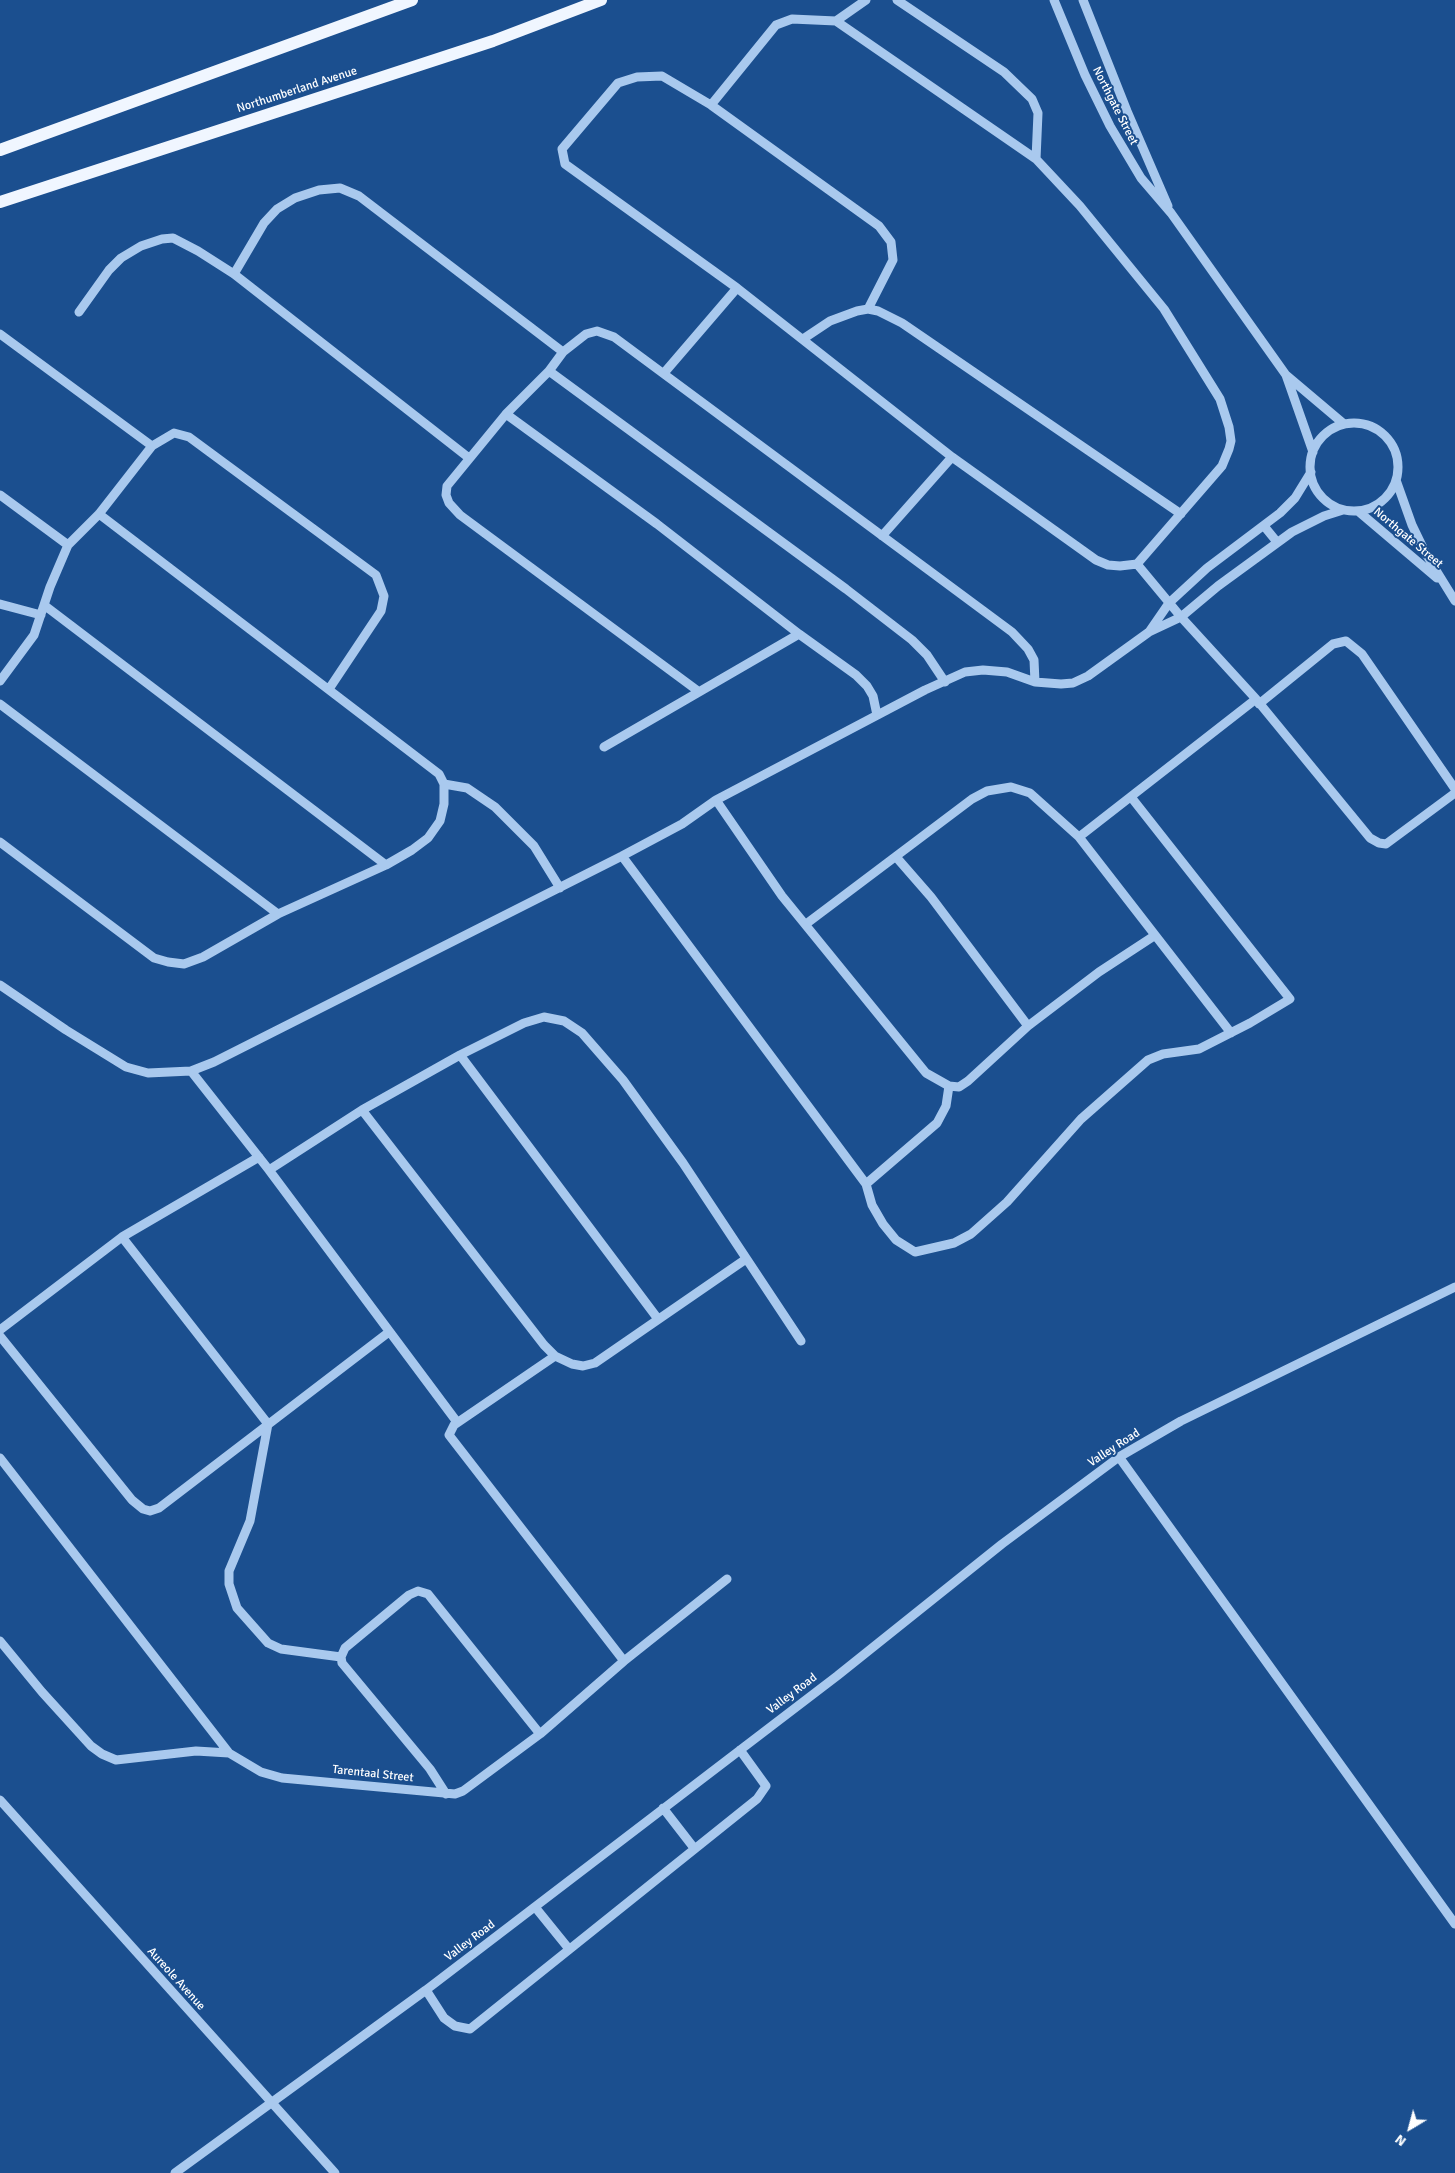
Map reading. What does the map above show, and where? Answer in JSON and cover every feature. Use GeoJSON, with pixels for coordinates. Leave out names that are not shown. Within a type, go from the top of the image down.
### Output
{"type":"FeatureCollection","features":[{"type":"Feature","properties":{"kind":"main road"},"geometry":{"type":"LineString","coordinates":[[0,150],[412,0]]}},
{"type":"Feature","properties":{"kind":"main road","name":"Northumberland Avenue"},"geometry":{"type":"LineString","coordinates":[[0,202],[493,41],[601,0]]}},
{"type":"Feature","properties":{"kind":"street"},"geometry":{"type":"LineString","coordinates":[[836,21],[866,0]]}},
{"type":"Feature","properties":{"kind":"street"},"geometry":{"type":"LineString","coordinates":[[898,0],[1004,72],[1032,99],[1038,114],[1036,159]]}},
{"type":"Feature","properties":{"kind":"street","name":"Northgate Street"},"geometry":{"type":"LineString","coordinates":[[1054,0],[1085,75],[1122,148],[1141,178],[1171,213],[1286,375],[1344,424]]}},
{"type":"Feature","properties":{"kind":"street","name":"Northgate Street"},"geometry":{"type":"LineString","coordinates":[[1083,0],[1127,111],[1171,213]]}},
{"type":"Feature","properties":{"kind":"street"},"geometry":{"type":"LineString","coordinates":[[711,105],[776,25],[792,19],[836,21],[1036,159],[1080,206],[1164,309],[1220,399],[1229,427],[1231,441],[1222,466],[1137,564],[1108,565],[1096,560],[952,457],[737,288],[565,164],[562,149],[618,83],[637,77],[662,76],[711,105],[879,226],[891,242],[893,260],[868,309]]}},
{"type":"Feature","properties":{"kind":"street"},"geometry":{"type":"LineString","coordinates":[[234,274],[264,223],[277,210],[295,198],[319,190],[340,188],[359,196],[563,352]]}},
{"type":"Feature","properties":{"kind":"street"},"geometry":{"type":"LineString","coordinates":[[79,312],[109,270],[121,258],[141,246],[162,239],[173,238],[198,251],[234,274],[469,458]]}},
{"type":"Feature","properties":{"kind":"street"},"geometry":{"type":"LineString","coordinates":[[664,373],[737,288]]}},
{"type":"Feature","properties":{"kind":"street"},"geometry":{"type":"LineString","coordinates":[[802,339],[830,321],[868,309],[878,311],[902,323],[1182,514]]}},
{"type":"Feature","properties":{"kind":"street"},"geometry":{"type":"LineString","coordinates":[[698,691],[460,515],[449,503],[446,495],[448,486],[506,414],[549,371],[563,352],[586,334],[597,331],[614,337],[1020,639],[1034,660],[1035,682]]}},
{"type":"Feature","properties":{"kind":"street"},"geometry":{"type":"LineString","coordinates":[[0,334],[152,446]]}},
{"type":"Feature","properties":{"kind":"street"},"geometry":{"type":"LineString","coordinates":[[549,371],[846,589],[912,640],[927,655],[944,682]]}},
{"type":"Feature","properties":{"kind":"street","name":"Northgate Street"},"geometry":{"type":"LineString","coordinates":[[1286,375],[1313,452]]}},
{"type":"Feature","properties":{"kind":"street"},"geometry":{"type":"LineString","coordinates":[[506,414],[657,524],[799,634],[856,675],[867,686],[873,696],[877,715]]}},
{"type":"Feature","properties":{"kind":"street"},"geometry":{"type":"LineString","coordinates":[[1359,423],[1373,427],[1385,436],[1393,447],[1398,460],[1394,489],[1385,500],[1372,508],[1358,511],[1343,510],[1330,504],[1319,494],[1312,481],[1313,452],[1320,440],[1331,430],[1344,424],[1359,423]]}},
{"type":"Feature","properties":{"kind":"street"},"geometry":{"type":"LineString","coordinates":[[0,681],[34,635],[68,546],[99,514],[152,446],[174,433],[189,436],[376,575],[384,596],[381,611],[329,690]]}},
{"type":"Feature","properties":{"kind":"street"},"geometry":{"type":"LineString","coordinates":[[882,536],[952,457]]}},
{"type":"Feature","properties":{"kind":"street"},"geometry":{"type":"LineString","coordinates":[[1149,632],[1169,603],[1207,568],[1264,526],[1295,498],[1311,472]]}},
{"type":"Feature","properties":{"kind":"street","name":"Northgate Street"},"geometry":{"type":"LineString","coordinates":[[1396,480],[1412,525],[1443,583],[1455,601]]}},
{"type":"Feature","properties":{"kind":"street"},"geometry":{"type":"LineString","coordinates":[[0,495],[68,546]]}},
{"type":"Feature","properties":{"kind":"street"},"geometry":{"type":"LineString","coordinates":[[0,985],[66,1030],[126,1067],[148,1074],[191,1071],[214,1062],[560,888],[682,824],[716,800],[877,715],[965,672],[983,670],[1007,672],[1035,682],[1074,683],[1088,676],[1149,632],[1181,618],[1277,542],[1309,522],[1343,510]]}},
{"type":"Feature","properties":{"kind":"street","name":"Northgate Street"},"geometry":{"type":"LineString","coordinates":[[1358,511],[1443,583]]}},
{"type":"Feature","properties":{"kind":"street"},"geometry":{"type":"LineString","coordinates":[[0,842],[154,958],[184,964],[203,957],[278,914],[386,865],[428,838],[440,821],[444,804],[444,784],[439,774],[99,514]]}},
{"type":"Feature","properties":{"kind":"street"},"geometry":{"type":"LineString","coordinates":[[1264,526],[1277,542]]}},
{"type":"Feature","properties":{"kind":"street"},"geometry":{"type":"LineString","coordinates":[[1079,837],[1258,702],[1333,644],[1346,641],[1362,654],[1455,791],[1386,844],[1379,843],[1370,838],[1258,702],[1181,618],[1137,564]]}},
{"type":"Feature","properties":{"kind":"street"},"geometry":{"type":"LineString","coordinates":[[0,604],[42,610],[386,865]]}},
{"type":"Feature","properties":{"kind":"street"},"geometry":{"type":"LineString","coordinates":[[604,747],[799,634]]}},
{"type":"Feature","properties":{"kind":"street"},"geometry":{"type":"LineString","coordinates":[[0,704],[278,914]]}},
{"type":"Feature","properties":{"kind":"street"},"geometry":{"type":"LineString","coordinates":[[444,784],[467,788],[495,807],[534,846],[560,888]]}},
{"type":"Feature","properties":{"kind":"street"},"geometry":{"type":"LineString","coordinates":[[806,924],[897,858],[972,799],[987,791],[1011,787],[1030,792],[1079,837],[1230,1033]]}},
{"type":"Feature","properties":{"kind":"street"},"geometry":{"type":"LineString","coordinates":[[622,856],[866,1184],[872,1205],[883,1224],[896,1240],[915,1252],[954,1242],[971,1234],[1007,1202],[1081,1118],[1136,1068],[1148,1060],[1163,1054],[1199,1049],[1290,998],[1131,797]]}},
{"type":"Feature","properties":{"kind":"street"},"geometry":{"type":"LineString","coordinates":[[716,800],[782,896],[926,1073],[949,1086],[959,1086],[968,1081],[1028,1026],[1099,972],[1154,936]]}},
{"type":"Feature","properties":{"kind":"street"},"geometry":{"type":"LineString","coordinates":[[897,858],[936,904],[1028,1026]]}},
{"type":"Feature","properties":{"kind":"street"},"geometry":{"type":"LineString","coordinates":[[269,1170],[362,1110],[460,1055],[524,1023],[544,1017],[564,1020],[582,1033],[623,1080],[683,1163],[801,1341]]}},
{"type":"Feature","properties":{"kind":"street"},"geometry":{"type":"LineString","coordinates":[[460,1055],[658,1319]]}},
{"type":"Feature","properties":{"kind":"street"},"geometry":{"type":"LineString","coordinates":[[191,1071],[269,1170],[457,1422]]}},
{"type":"Feature","properties":{"kind":"street"},"geometry":{"type":"LineString","coordinates":[[866,1184],[937,1123],[946,1106],[949,1086]]}},
{"type":"Feature","properties":{"kind":"street"},"geometry":{"type":"LineString","coordinates":[[362,1110],[555,1356],[572,1364],[582,1366],[595,1364],[746,1259]]}},
{"type":"Feature","properties":{"kind":"street"},"geometry":{"type":"LineString","coordinates":[[0,1330],[122,1237],[259,1158]]}},
{"type":"Feature","properties":{"kind":"street"},"geometry":{"type":"LineString","coordinates":[[122,1237],[268,1424],[250,1521],[229,1571],[229,1584],[237,1608],[268,1643],[281,1649],[340,1657]]}},
{"type":"Feature","properties":{"kind":"street","name":"Valley Road"},"geometry":{"type":"LineString","coordinates":[[174,2173],[426,1990],[836,1676],[1002,1544],[1119,1457],[1181,1421],[1455,1287]]}},
{"type":"Feature","properties":{"kind":"street"},"geometry":{"type":"LineString","coordinates":[[0,1336],[132,1500],[143,1509],[150,1511],[159,1508],[389,1332]]}},
{"type":"Feature","properties":{"kind":"street"},"geometry":{"type":"LineString","coordinates":[[555,1356],[457,1422],[449,1434],[624,1661]]}},
{"type":"Feature","properties":{"kind":"street"},"geometry":{"type":"LineString","coordinates":[[1119,1457],[1455,1924]]}},
{"type":"Feature","properties":{"kind":"street"},"geometry":{"type":"LineString","coordinates":[[0,1458],[229,1753]]}},
{"type":"Feature","properties":{"kind":"street","name":"Tarentaal Street"},"geometry":{"type":"LineString","coordinates":[[0,1641],[42,1692],[91,1746],[102,1754],[116,1760],[196,1751],[229,1753],[261,1772],[282,1778],[455,1794],[463,1791],[540,1734],[624,1661],[727,1579]]}},
{"type":"Feature","properties":{"kind":"street"},"geometry":{"type":"LineString","coordinates":[[446,1794],[430,1769],[342,1663],[340,1657],[345,1648],[409,1595],[418,1591],[428,1594],[540,1734]]}},
{"type":"Feature","properties":{"kind":"street"},"geometry":{"type":"LineString","coordinates":[[426,1990],[444,2018],[455,2026],[470,2029],[757,1799],[766,1786],[740,1750]]}},
{"type":"Feature","properties":{"kind":"street","name":"Aureole Avenue"},"geometry":{"type":"LineString","coordinates":[[0,1800],[335,2173]]}},
{"type":"Feature","properties":{"kind":"street"},"geometry":{"type":"LineString","coordinates":[[663,1808],[694,1848]]}},
{"type":"Feature","properties":{"kind":"street"},"geometry":{"type":"LineString","coordinates":[[535,1907],[569,1948]]}}]}
